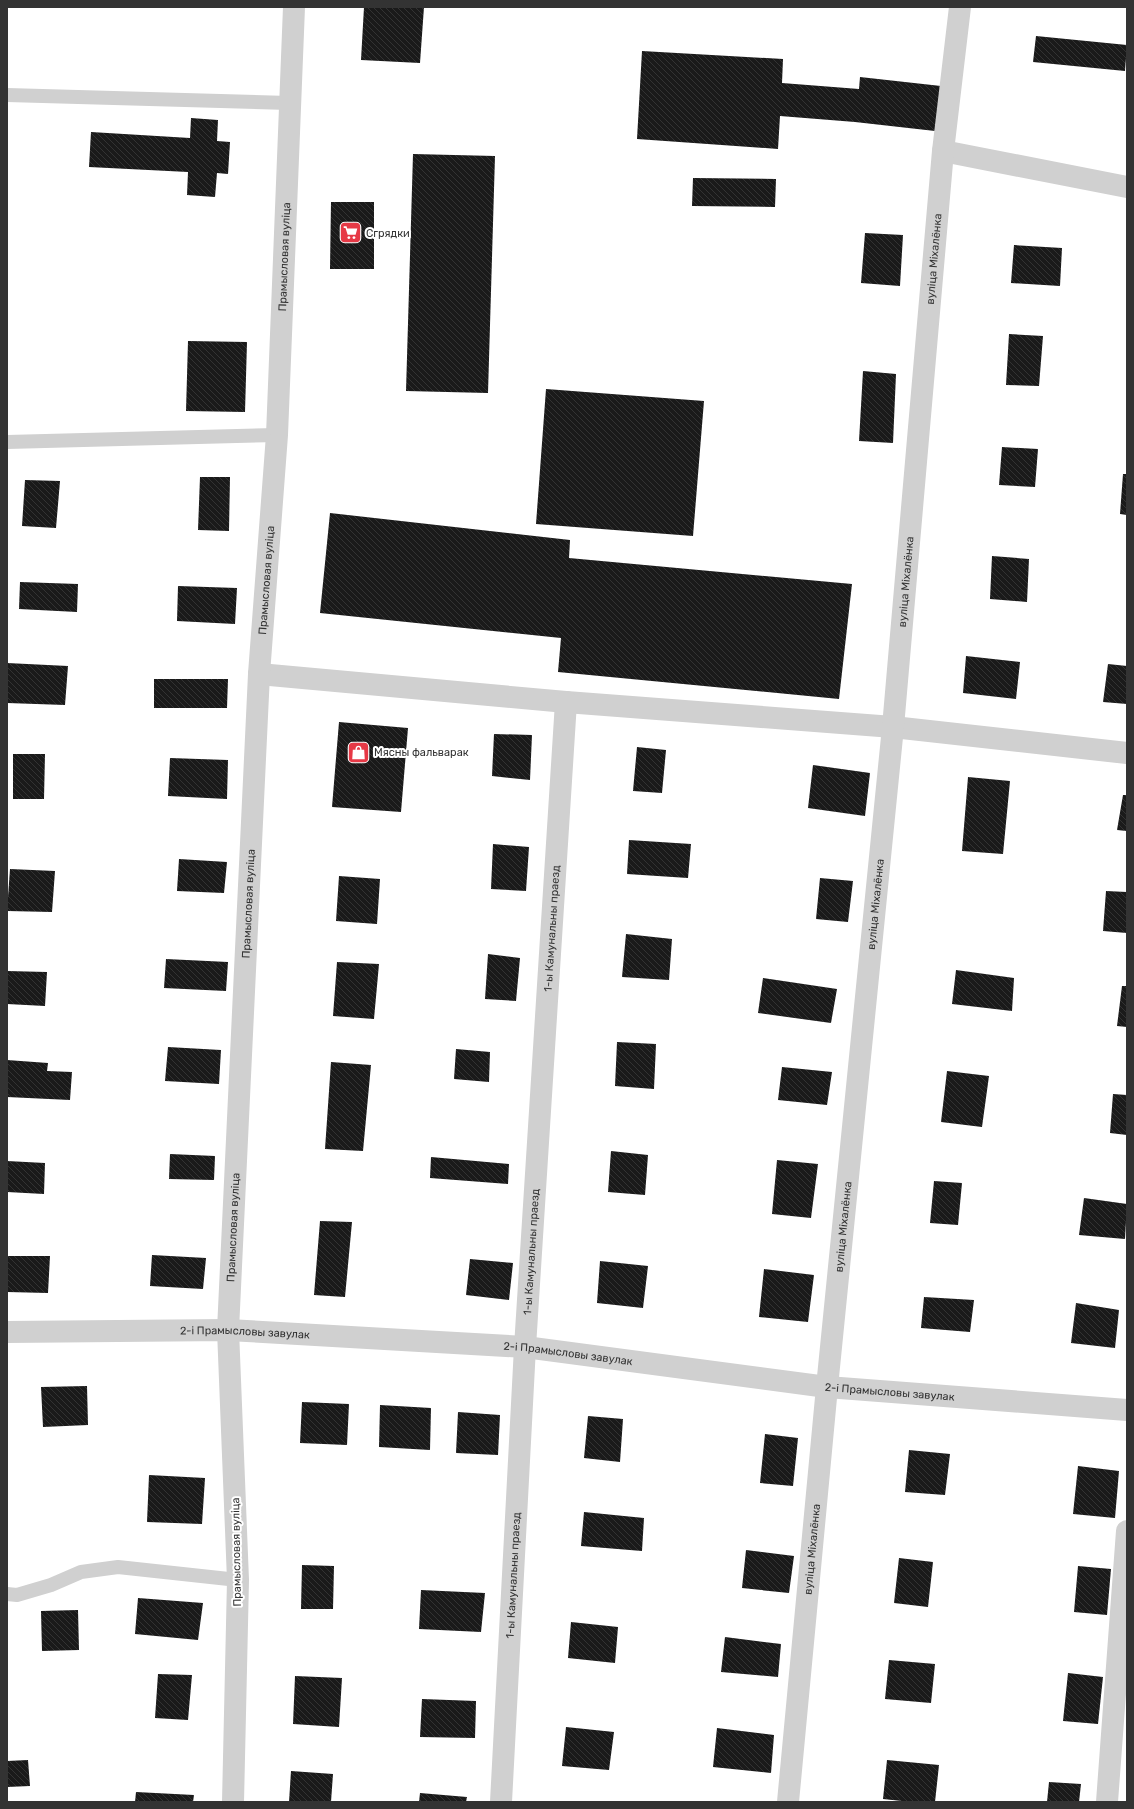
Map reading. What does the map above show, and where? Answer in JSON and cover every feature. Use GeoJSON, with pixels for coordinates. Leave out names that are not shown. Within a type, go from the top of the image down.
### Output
{"type":"FeatureCollection","features":[{"type":"Feature","properties":{"kind":"street","name":"Прамысловая вуліца"},"geometry":{"type":"LineString","coordinates":[[233,1802],[238,1580],[228,1330],[259,674],[277,435],[294,7]]}},
{"type":"Feature","properties":{"kind":"street","name":"вуліца Міхалёнка"},"geometry":{"type":"LineString","coordinates":[[788,1802],[827,1387],[893,727],[943,151],[960,7]]}},
{"type":"Feature","properties":{"kind":"street"},"geometry":{"type":"LineString","coordinates":[[943,151],[1127,187]]}},
{"type":"Feature","properties":{"kind":"street"},"geometry":{"type":"LineString","coordinates":[[259,674],[566,702],[893,727],[1127,753]]}},
{"type":"Feature","properties":{"kind":"street","name":"1-ы Камунальны праезд"},"geometry":{"type":"LineString","coordinates":[[501,1802],[526,1347],[566,702]]}},
{"type":"Feature","properties":{"kind":"street","name":"2-і Прамысловы завулак"},"geometry":{"type":"LineString","coordinates":[[7,1332],[228,1330],[526,1347],[827,1387],[1127,1410]]}},
{"type":"Feature","properties":{"kind":"street"},"geometry":{"type":"LineString","coordinates":[[1107,1802],[1127,1531]]}},
{"type":"Feature","properties":{"kind":"lane"},"geometry":{"type":"LineString","coordinates":[[7,95],[289,103]]}},
{"type":"Feature","properties":{"kind":"lane"},"geometry":{"type":"LineString","coordinates":[[7,442],[277,435]]}},
{"type":"Feature","properties":{"kind":"lane"},"geometry":{"type":"LineString","coordinates":[[7,1594],[17,1595],[51,1585],[81,1572],[118,1567],[238,1580]]}},
{"type":"Feature","properties":{"kind":"building"},"geometry":{"type":"Polygon","coordinates":[[[364,7],[424,7],[420,63],[361,60],[364,7]]]}},
{"type":"Feature","properties":{"kind":"building"},"geometry":{"type":"Polygon","coordinates":[[[1036,36],[1127,45],[1125,71],[1033,62],[1036,36]]]}},
{"type":"Feature","properties":{"kind":"building"},"geometry":{"type":"Polygon","coordinates":[[[642,51],[783,59],[782,83],[859,89],[860,77],[941,86],[935,131],[855,122],[780,116],[778,149],[637,139],[642,51]]]}},
{"type":"Feature","properties":{"kind":"building"},"geometry":{"type":"Polygon","coordinates":[[[191,118],[218,120],[217,141],[230,142],[228,174],[217,173],[215,197],[187,195],[188,172],[89,167],[91,132],[190,138],[191,118]]]}},
{"type":"Feature","properties":{"kind":"building"},"geometry":{"type":"Polygon","coordinates":[[[413,154],[495,156],[488,393],[406,391],[413,154]]]}},
{"type":"Feature","properties":{"kind":"building"},"geometry":{"type":"Polygon","coordinates":[[[693,178],[776,179],[775,207],[692,206],[693,178]]]}},
{"type":"Feature","properties":{"kind":"building"},"geometry":{"type":"Polygon","coordinates":[[[331,202],[374,202],[374,269],[330,269],[331,202]]]}},
{"type":"Feature","properties":{"kind":"building"},"geometry":{"type":"Polygon","coordinates":[[[865,233],[903,235],[900,286],[861,283],[865,233]]]}},
{"type":"Feature","properties":{"kind":"building"},"geometry":{"type":"Polygon","coordinates":[[[1014,245],[1062,248],[1060,286],[1011,283],[1014,245]]]}},
{"type":"Feature","properties":{"kind":"building"},"geometry":{"type":"Polygon","coordinates":[[[1009,334],[1043,336],[1039,386],[1006,385],[1009,334]]]}},
{"type":"Feature","properties":{"kind":"building"},"geometry":{"type":"Polygon","coordinates":[[[188,341],[247,342],[245,412],[186,411],[188,341]]]}},
{"type":"Feature","properties":{"kind":"building"},"geometry":{"type":"Polygon","coordinates":[[[863,371],[896,374],[893,443],[859,441],[863,371]]]}},
{"type":"Feature","properties":{"kind":"building"},"geometry":{"type":"Polygon","coordinates":[[[546,389],[704,401],[693,536],[536,524],[546,389]]]}},
{"type":"Feature","properties":{"kind":"building"},"geometry":{"type":"Polygon","coordinates":[[[1002,447],[1038,449],[1035,487],[999,485],[1002,447]]]}},
{"type":"Feature","properties":{"kind":"building"},"geometry":{"type":"Polygon","coordinates":[[[1123,474],[1127,474],[1127,515],[1120,514],[1123,474]]]}},
{"type":"Feature","properties":{"kind":"building"},"geometry":{"type":"Polygon","coordinates":[[[200,477],[230,477],[229,531],[198,530],[200,477]]]}},
{"type":"Feature","properties":{"kind":"building"},"geometry":{"type":"Polygon","coordinates":[[[25,480],[60,481],[56,528],[22,526],[25,480]]]}},
{"type":"Feature","properties":{"kind":"building"},"geometry":{"type":"Polygon","coordinates":[[[330,513],[570,540],[569,558],[852,584],[839,699],[558,672],[561,638],[320,613],[330,513]]]}},
{"type":"Feature","properties":{"kind":"building"},"geometry":{"type":"Polygon","coordinates":[[[992,556],[1029,559],[1027,602],[990,599],[992,556]]]}},
{"type":"Feature","properties":{"kind":"building"},"geometry":{"type":"Polygon","coordinates":[[[20,582],[78,584],[77,612],[19,609],[20,582]]]}},
{"type":"Feature","properties":{"kind":"building"},"geometry":{"type":"Polygon","coordinates":[[[178,586],[237,588],[235,624],[177,621],[178,586]]]}},
{"type":"Feature","properties":{"kind":"building"},"geometry":{"type":"Polygon","coordinates":[[[966,656],[1020,662],[1016,699],[963,693],[966,656]]]}},
{"type":"Feature","properties":{"kind":"building"},"geometry":{"type":"Polygon","coordinates":[[[7,663],[68,666],[65,705],[7,703],[7,663]]]}},
{"type":"Feature","properties":{"kind":"building"},"geometry":{"type":"Polygon","coordinates":[[[1108,664],[1127,666],[1127,704],[1103,702],[1108,664]]]}},
{"type":"Feature","properties":{"kind":"building"},"geometry":{"type":"Polygon","coordinates":[[[154,679],[228,679],[227,708],[154,708],[154,679]]]}},
{"type":"Feature","properties":{"kind":"building"},"geometry":{"type":"Polygon","coordinates":[[[339,722],[408,728],[401,812],[332,807],[339,722]]]}},
{"type":"Feature","properties":{"kind":"building"},"geometry":{"type":"Polygon","coordinates":[[[494,734],[532,735],[530,780],[492,776],[494,734]]]}},
{"type":"Feature","properties":{"kind":"building"},"geometry":{"type":"Polygon","coordinates":[[[637,747],[666,750],[662,793],[633,791],[637,747]]]}},
{"type":"Feature","properties":{"kind":"building"},"geometry":{"type":"Polygon","coordinates":[[[13,754],[45,754],[44,799],[13,799],[13,754]]]}},
{"type":"Feature","properties":{"kind":"building"},"geometry":{"type":"Polygon","coordinates":[[[170,758],[228,760],[227,799],[168,796],[170,758]]]}},
{"type":"Feature","properties":{"kind":"building"},"geometry":{"type":"Polygon","coordinates":[[[813,765],[870,773],[865,816],[808,808],[813,765]]]}},
{"type":"Feature","properties":{"kind":"building"},"geometry":{"type":"Polygon","coordinates":[[[968,777],[1010,781],[1003,854],[962,851],[968,777]]]}},
{"type":"Feature","properties":{"kind":"building"},"geometry":{"type":"Polygon","coordinates":[[[1123,795],[1127,795],[1127,831],[1117,830],[1123,795]]]}},
{"type":"Feature","properties":{"kind":"building"},"geometry":{"type":"Polygon","coordinates":[[[629,840],[691,844],[688,878],[627,874],[629,840]]]}},
{"type":"Feature","properties":{"kind":"building"},"geometry":{"type":"Polygon","coordinates":[[[493,844],[529,847],[526,891],[491,889],[493,844]]]}},
{"type":"Feature","properties":{"kind":"building"},"geometry":{"type":"Polygon","coordinates":[[[179,859],[227,862],[224,893],[177,891],[179,859]]]}},
{"type":"Feature","properties":{"kind":"building"},"geometry":{"type":"Polygon","coordinates":[[[10,869],[55,871],[52,912],[7,911],[10,869]]]}},
{"type":"Feature","properties":{"kind":"building"},"geometry":{"type":"Polygon","coordinates":[[[339,876],[380,879],[377,924],[336,921],[339,876]]]}},
{"type":"Feature","properties":{"kind":"building"},"geometry":{"type":"Polygon","coordinates":[[[820,878],[853,881],[848,922],[816,919],[820,878]]]}},
{"type":"Feature","properties":{"kind":"building"},"geometry":{"type":"Polygon","coordinates":[[[1106,891],[1127,892],[1127,933],[1103,931],[1106,891]]]}},
{"type":"Feature","properties":{"kind":"building"},"geometry":{"type":"Polygon","coordinates":[[[626,934],[672,939],[669,980],[622,977],[626,934]]]}},
{"type":"Feature","properties":{"kind":"building"},"geometry":{"type":"Polygon","coordinates":[[[488,954],[520,958],[516,1001],[485,999],[488,954]]]}},
{"type":"Feature","properties":{"kind":"building"},"geometry":{"type":"Polygon","coordinates":[[[166,959],[228,962],[226,991],[164,988],[166,959]]]}},
{"type":"Feature","properties":{"kind":"building"},"geometry":{"type":"Polygon","coordinates":[[[337,962],[379,964],[374,1019],[333,1016],[337,962]]]}},
{"type":"Feature","properties":{"kind":"building"},"geometry":{"type":"Polygon","coordinates":[[[956,970],[1014,978],[1012,1011],[952,1004],[956,970]]]}},
{"type":"Feature","properties":{"kind":"building"},"geometry":{"type":"Polygon","coordinates":[[[7,971],[47,972],[45,1006],[7,1004],[7,971]]]}},
{"type":"Feature","properties":{"kind":"building"},"geometry":{"type":"Polygon","coordinates":[[[763,978],[837,989],[831,1023],[758,1013],[763,978]]]}},
{"type":"Feature","properties":{"kind":"building"},"geometry":{"type":"Polygon","coordinates":[[[1122,986],[1127,986],[1127,1027],[1117,1026],[1122,986]]]}},
{"type":"Feature","properties":{"kind":"building"},"geometry":{"type":"Polygon","coordinates":[[[617,1042],[656,1044],[654,1089],[615,1086],[617,1042]]]}},
{"type":"Feature","properties":{"kind":"building"},"geometry":{"type":"Polygon","coordinates":[[[168,1047],[221,1050],[219,1084],[165,1081],[168,1047]]]}},
{"type":"Feature","properties":{"kind":"building"},"geometry":{"type":"Polygon","coordinates":[[[456,1049],[490,1052],[489,1082],[454,1079],[456,1049]]]}},
{"type":"Feature","properties":{"kind":"building"},"geometry":{"type":"Polygon","coordinates":[[[7,1060],[48,1063],[47,1071],[72,1072],[70,1100],[7,1097],[7,1060]]]}},
{"type":"Feature","properties":{"kind":"building"},"geometry":{"type":"Polygon","coordinates":[[[331,1062],[371,1065],[363,1151],[325,1149],[331,1062]]]}},
{"type":"Feature","properties":{"kind":"building"},"geometry":{"type":"Polygon","coordinates":[[[782,1067],[832,1072],[827,1105],[778,1100],[782,1067]]]}},
{"type":"Feature","properties":{"kind":"building"},"geometry":{"type":"Polygon","coordinates":[[[947,1071],[989,1076],[982,1127],[941,1122],[947,1071]]]}},
{"type":"Feature","properties":{"kind":"building"},"geometry":{"type":"Polygon","coordinates":[[[1113,1094],[1127,1095],[1127,1135],[1110,1133],[1113,1094]]]}},
{"type":"Feature","properties":{"kind":"building"},"geometry":{"type":"Polygon","coordinates":[[[611,1151],[648,1155],[645,1195],[608,1192],[611,1151]]]}},
{"type":"Feature","properties":{"kind":"building"},"geometry":{"type":"Polygon","coordinates":[[[170,1154],[215,1156],[214,1180],[169,1179],[170,1154]]]}},
{"type":"Feature","properties":{"kind":"building"},"geometry":{"type":"Polygon","coordinates":[[[431,1157],[509,1164],[508,1184],[430,1178],[431,1157]]]}},
{"type":"Feature","properties":{"kind":"building"},"geometry":{"type":"Polygon","coordinates":[[[777,1160],[818,1164],[811,1218],[772,1214],[777,1160]]]}},
{"type":"Feature","properties":{"kind":"building"},"geometry":{"type":"Polygon","coordinates":[[[7,1161],[45,1163],[44,1194],[7,1192],[7,1161]]]}},
{"type":"Feature","properties":{"kind":"building"},"geometry":{"type":"Polygon","coordinates":[[[934,1181],[962,1183],[958,1225],[930,1223],[934,1181]]]}},
{"type":"Feature","properties":{"kind":"building"},"geometry":{"type":"Polygon","coordinates":[[[1084,1198],[1127,1204],[1125,1239],[1079,1235],[1084,1198]]]}},
{"type":"Feature","properties":{"kind":"building"},"geometry":{"type":"Polygon","coordinates":[[[320,1221],[352,1222],[345,1297],[314,1295],[320,1221]]]}},
{"type":"Feature","properties":{"kind":"building"},"geometry":{"type":"Polygon","coordinates":[[[152,1255],[206,1258],[203,1289],[150,1286],[152,1255]]]}},
{"type":"Feature","properties":{"kind":"building"},"geometry":{"type":"Polygon","coordinates":[[[7,1256],[50,1256],[48,1293],[7,1292],[7,1256]]]}},
{"type":"Feature","properties":{"kind":"building"},"geometry":{"type":"Polygon","coordinates":[[[470,1259],[513,1263],[509,1300],[466,1295],[470,1259]]]}},
{"type":"Feature","properties":{"kind":"building"},"geometry":{"type":"Polygon","coordinates":[[[600,1261],[648,1266],[643,1308],[597,1303],[600,1261]]]}},
{"type":"Feature","properties":{"kind":"building"},"geometry":{"type":"Polygon","coordinates":[[[764,1269],[814,1275],[808,1322],[759,1317],[764,1269]]]}},
{"type":"Feature","properties":{"kind":"building"},"geometry":{"type":"Polygon","coordinates":[[[924,1297],[974,1300],[970,1332],[921,1328],[924,1297]]]}},
{"type":"Feature","properties":{"kind":"building"},"geometry":{"type":"Polygon","coordinates":[[[1076,1303],[1119,1310],[1115,1348],[1071,1343],[1076,1303]]]}},
{"type":"Feature","properties":{"kind":"building"},"geometry":{"type":"Polygon","coordinates":[[[87,1386],[88,1425],[43,1427],[41,1387],[87,1386]]]}},
{"type":"Feature","properties":{"kind":"building"},"geometry":{"type":"Polygon","coordinates":[[[302,1402],[349,1404],[347,1445],[300,1443],[302,1402]]]}},
{"type":"Feature","properties":{"kind":"building"},"geometry":{"type":"Polygon","coordinates":[[[380,1405],[431,1408],[430,1450],[379,1447],[380,1405]]]}},
{"type":"Feature","properties":{"kind":"building"},"geometry":{"type":"Polygon","coordinates":[[[458,1412],[500,1415],[498,1455],[456,1453],[458,1412]]]}},
{"type":"Feature","properties":{"kind":"building"},"geometry":{"type":"Polygon","coordinates":[[[588,1416],[623,1419],[620,1462],[584,1458],[588,1416]]]}},
{"type":"Feature","properties":{"kind":"building"},"geometry":{"type":"Polygon","coordinates":[[[765,1434],[798,1438],[793,1486],[760,1483],[765,1434]]]}},
{"type":"Feature","properties":{"kind":"building"},"geometry":{"type":"Polygon","coordinates":[[[909,1450],[950,1454],[945,1495],[905,1492],[909,1450]]]}},
{"type":"Feature","properties":{"kind":"building"},"geometry":{"type":"Polygon","coordinates":[[[1078,1466],[1119,1471],[1115,1518],[1073,1514],[1078,1466]]]}},
{"type":"Feature","properties":{"kind":"building"},"geometry":{"type":"Polygon","coordinates":[[[149,1475],[205,1478],[202,1524],[147,1522],[149,1475]]]}},
{"type":"Feature","properties":{"kind":"building"},"geometry":{"type":"Polygon","coordinates":[[[584,1512],[644,1518],[642,1551],[581,1546],[584,1512]]]}},
{"type":"Feature","properties":{"kind":"building"},"geometry":{"type":"Polygon","coordinates":[[[746,1550],[794,1556],[789,1593],[742,1588],[746,1550]]]}},
{"type":"Feature","properties":{"kind":"building"},"geometry":{"type":"Polygon","coordinates":[[[899,1558],[933,1562],[928,1607],[894,1603],[899,1558]]]}},
{"type":"Feature","properties":{"kind":"building"},"geometry":{"type":"Polygon","coordinates":[[[302,1565],[334,1566],[333,1609],[301,1609],[302,1565]]]}},
{"type":"Feature","properties":{"kind":"building"},"geometry":{"type":"Polygon","coordinates":[[[1078,1566],[1111,1569],[1107,1615],[1074,1612],[1078,1566]]]}},
{"type":"Feature","properties":{"kind":"building"},"geometry":{"type":"Polygon","coordinates":[[[421,1590],[485,1593],[481,1632],[419,1629],[421,1590]]]}},
{"type":"Feature","properties":{"kind":"building"},"geometry":{"type":"Polygon","coordinates":[[[138,1598],[203,1603],[198,1640],[135,1634],[138,1598]]]}},
{"type":"Feature","properties":{"kind":"building"},"geometry":{"type":"Polygon","coordinates":[[[78,1610],[79,1650],[42,1651],[41,1611],[78,1610]]]}},
{"type":"Feature","properties":{"kind":"building"},"geometry":{"type":"Polygon","coordinates":[[[571,1622],[618,1627],[615,1663],[568,1658],[571,1622]]]}},
{"type":"Feature","properties":{"kind":"building"},"geometry":{"type":"Polygon","coordinates":[[[725,1637],[781,1644],[778,1677],[721,1672],[725,1637]]]}},
{"type":"Feature","properties":{"kind":"building"},"geometry":{"type":"Polygon","coordinates":[[[889,1660],[935,1664],[931,1703],[885,1699],[889,1660]]]}},
{"type":"Feature","properties":{"kind":"building"},"geometry":{"type":"Polygon","coordinates":[[[1068,1673],[1103,1677],[1098,1724],[1063,1721],[1068,1673]]]}},
{"type":"Feature","properties":{"kind":"building"},"geometry":{"type":"Polygon","coordinates":[[[158,1674],[192,1675],[188,1720],[155,1718],[158,1674]]]}},
{"type":"Feature","properties":{"kind":"building"},"geometry":{"type":"Polygon","coordinates":[[[295,1676],[342,1678],[339,1727],[293,1724],[295,1676]]]}},
{"type":"Feature","properties":{"kind":"building"},"geometry":{"type":"Polygon","coordinates":[[[422,1699],[476,1701],[475,1738],[420,1737],[422,1699]]]}},
{"type":"Feature","properties":{"kind":"building"},"geometry":{"type":"Polygon","coordinates":[[[566,1727],[614,1732],[609,1770],[562,1766],[566,1727]]]}},
{"type":"Feature","properties":{"kind":"building"},"geometry":{"type":"Polygon","coordinates":[[[717,1728],[774,1735],[771,1773],[713,1767],[717,1728]]]}},
{"type":"Feature","properties":{"kind":"building"},"geometry":{"type":"Polygon","coordinates":[[[28,1760],[30,1786],[7,1787],[7,1761],[28,1760]]]}},
{"type":"Feature","properties":{"kind":"building"},"geometry":{"type":"Polygon","coordinates":[[[887,1760],[939,1765],[935,1802],[911,1802],[883,1799],[887,1760]]]}},
{"type":"Feature","properties":{"kind":"building"},"geometry":{"type":"Polygon","coordinates":[[[291,1771],[333,1774],[331,1802],[289,1802],[291,1771]]]}},
{"type":"Feature","properties":{"kind":"building"},"geometry":{"type":"Polygon","coordinates":[[[1049,1782],[1081,1784],[1079,1802],[1047,1802],[1049,1782]]]}},
{"type":"Feature","properties":{"kind":"building"},"geometry":{"type":"Polygon","coordinates":[[[136,1792],[194,1795],[193,1802],[135,1802],[136,1792]]]}},
{"type":"Feature","properties":{"kind":"building"},"geometry":{"type":"Polygon","coordinates":[[[420,1793],[467,1797],[466,1802],[419,1802],[420,1793]]]}},
{"type":"Feature","properties":{"kind":"place","name":"Сгрядки"},"geometry":{"type":"Point","coordinates":[351,233]}},
{"type":"Feature","properties":{"kind":"place","name":"Мясны фальварак"},"geometry":{"type":"Point","coordinates":[359,752]}}]}
